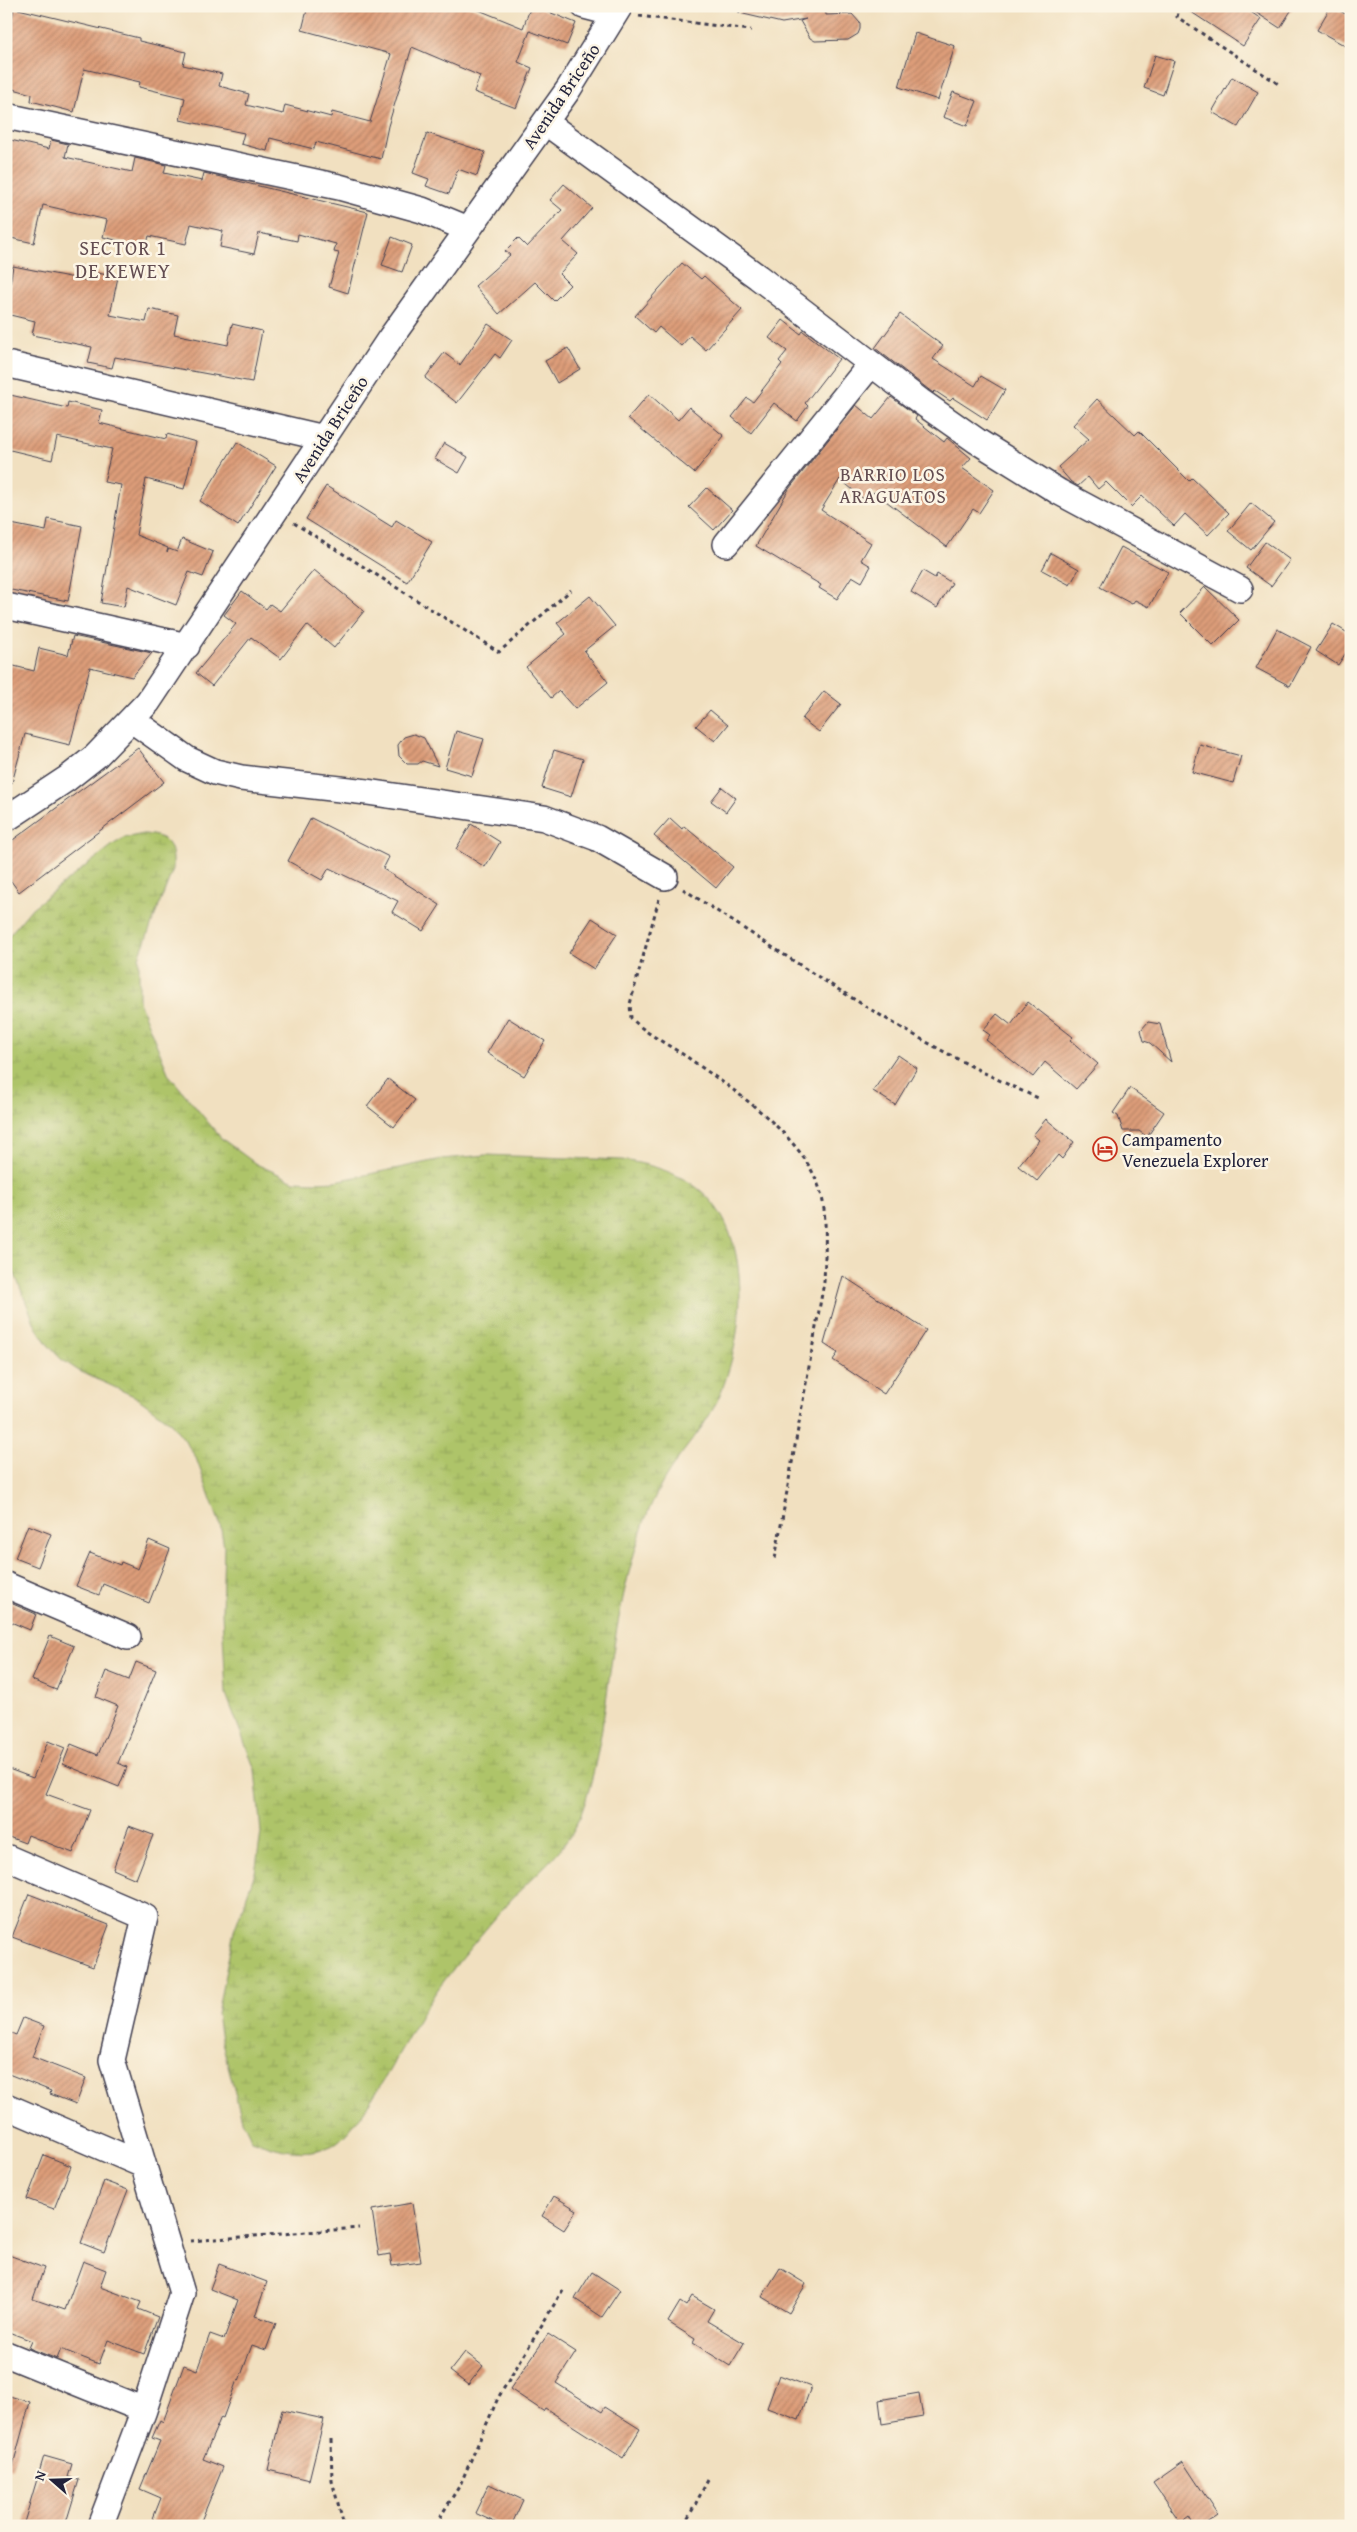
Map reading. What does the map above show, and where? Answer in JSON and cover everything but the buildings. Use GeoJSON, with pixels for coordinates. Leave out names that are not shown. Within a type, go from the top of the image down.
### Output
{"type":"FeatureCollection","features":[{"type":"Feature","properties":{"kind":"street"},"geometry":{"type":"LineString","coordinates":[[584,6],[617,10]]}},
{"type":"Feature","properties":{"kind":"street","name":"Avenida Briceño"},"geometry":{"type":"LineString","coordinates":[[6,819],[75,773],[96,756],[148,702],[389,340],[546,122],[617,10]]}},
{"type":"Feature","properties":{"kind":"street"},"geometry":{"type":"LineString","coordinates":[[6,116],[330,184],[422,210],[468,229]]}},
{"type":"Feature","properties":{"kind":"street"},"geometry":{"type":"LineString","coordinates":[[546,122],[758,277],[920,401],[1017,468],[1124,528],[1240,589]]}},
{"type":"Feature","properties":{"kind":"street"},"geometry":{"type":"LineString","coordinates":[[6,364],[324,438]]}},
{"type":"Feature","properties":{"kind":"street"},"geometry":{"type":"LineString","coordinates":[[726,544],[870,364]]}},
{"type":"Feature","properties":{"kind":"street"},"geometry":{"type":"LineString","coordinates":[[6,606],[187,646]]}},
{"type":"Feature","properties":{"kind":"street"},"geometry":{"type":"LineString","coordinates":[[132,720],[193,762],[215,772],[241,778],[366,792],[544,818],[598,838],[666,877]]}},
{"type":"Feature","properties":{"kind":"street"},"geometry":{"type":"LineString","coordinates":[[6,1585],[128,1638]]}},
{"type":"Feature","properties":{"kind":"street"},"geometry":{"type":"LineString","coordinates":[[6,1857],[145,1917],[112,2060],[182,2293],[144,2410],[100,2526]]}},
{"type":"Feature","properties":{"kind":"street"},"geometry":{"type":"LineString","coordinates":[[6,2106],[144,2165]]}},
{"type":"Feature","properties":{"kind":"street"},"geometry":{"type":"LineString","coordinates":[[6,2354],[144,2410]]}},
{"type":"Feature","properties":{"kind":"path"},"geometry":{"type":"LineString","coordinates":[[1180,6],[1176,18],[1280,85]]}},
{"type":"Feature","properties":{"kind":"path"},"geometry":{"type":"LineString","coordinates":[[617,10],[750,30]]}},
{"type":"Feature","properties":{"kind":"path"},"geometry":{"type":"LineString","coordinates":[[276,512],[499,652],[570,590]]}},
{"type":"Feature","properties":{"kind":"path"},"geometry":{"type":"LineString","coordinates":[[775,1559],[824,1282],[825,1239],[823,1202],[815,1178],[800,1154],[782,1132],[754,1104],[631,1018],[630,1004],[666,877],[879,1014],[972,1066],[1038,1098]]}},
{"type":"Feature","properties":{"kind":"path"},"geometry":{"type":"LineString","coordinates":[[167,2243],[360,2228]]}},
{"type":"Feature","properties":{"kind":"path"},"geometry":{"type":"LineString","coordinates":[[438,2526],[442,2514],[460,2485],[498,2398],[564,2288]]}},
{"type":"Feature","properties":{"kind":"path"},"geometry":{"type":"LineString","coordinates":[[331,2438],[332,2481],[344,2526]]}},
{"type":"Feature","properties":{"kind":"path"},"geometry":{"type":"LineString","coordinates":[[684,2526],[708,2480]]}},
{"type":"Feature","properties":{"kind":"green space"},"geometry":{"type":"Polygon","coordinates":[[[144,834],[159,837],[168,843],[171,848],[173,869],[139,957],[139,1002],[169,1075],[221,1138],[256,1164],[294,1181],[315,1182],[336,1181],[442,1159],[486,1155],[635,1162],[673,1174],[696,1187],[706,1196],[715,1206],[727,1226],[735,1250],[739,1275],[738,1328],[726,1378],[711,1413],[663,1481],[648,1512],[634,1554],[616,1633],[597,1757],[590,1787],[574,1830],[558,1852],[518,1893],[469,1949],[433,1996],[357,2121],[343,2137],[331,2146],[311,2151],[291,2151],[271,2147],[252,2140],[242,2120],[220,2034],[217,2013],[234,1931],[255,1873],[261,1833],[255,1770],[226,1694],[222,1612],[224,1547],[220,1524],[196,1458],[170,1422],[136,1397],[79,1371],[61,1359],[48,1345],[36,1327],[6,1252],[6,939],[32,908],[114,844],[124,838],[144,834]]]}},
{"type":"Feature","properties":{"kind":"place","name":"Campamento Venezuela Explorer"},"geometry":{"type":"Point","coordinates":[1105,1149]}},
{"type":"Feature","properties":{"kind":"district","name":"SECTOR 1 DE KEWEY"},"geometry":{"type":"Point","coordinates":[123,258]}},
{"type":"Feature","properties":{"kind":"district","name":"BARRIO LOS ARAGUATOS"},"geometry":{"type":"Point","coordinates":[893,485]}}]}
